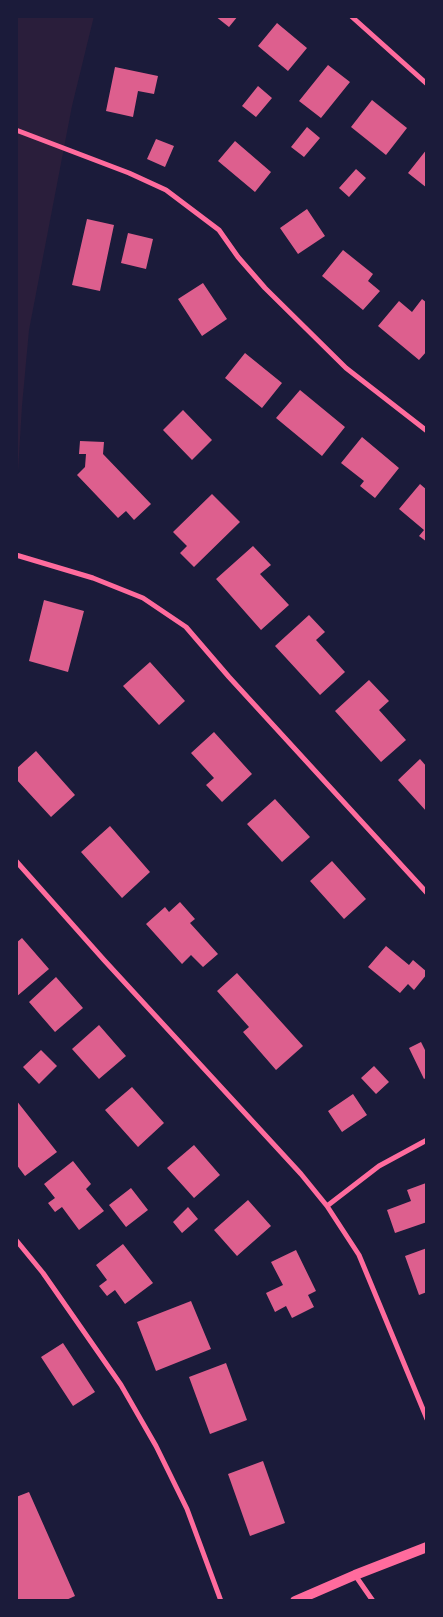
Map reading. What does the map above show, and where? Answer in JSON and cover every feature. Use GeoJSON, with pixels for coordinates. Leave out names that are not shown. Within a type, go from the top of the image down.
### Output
{"type":"FeatureCollection","features":[{"type":"Feature","properties":{"kind":"main road"},"geometry":{"type":"LineString","coordinates":[[295,1601],[427,1547]]}},
{"type":"Feature","properties":{"kind":"street"},"geometry":{"type":"LineString","coordinates":[[355,18],[427,84]]}},
{"type":"Feature","properties":{"kind":"street"},"geometry":{"type":"LineString","coordinates":[[16,130],[129,173],[166,190],[219,230],[238,257],[265,288],[346,368],[427,431]]}},
{"type":"Feature","properties":{"kind":"street"},"geometry":{"type":"LineString","coordinates":[[16,555],[93,578],[143,598],[186,627],[229,677],[427,893]]}},
{"type":"Feature","properties":{"kind":"street"},"geometry":{"type":"LineString","coordinates":[[16,861],[104,960],[301,1174],[327,1206],[359,1255],[427,1419]]}},
{"type":"Feature","properties":{"kind":"street"},"geometry":{"type":"LineString","coordinates":[[327,1206],[379,1166],[427,1140]]}},
{"type":"Feature","properties":{"kind":"street"},"geometry":{"type":"LineString","coordinates":[[16,1240],[43,1273],[121,1385],[156,1446],[187,1509],[221,1601]]}},
{"type":"Feature","properties":{"kind":"street"},"geometry":{"type":"LineString","coordinates":[[355,1575],[373,1601]]}},
{"type":"Feature","properties":{"kind":"shaded area"},"geometry":{"type":"Polygon","coordinates":[[[16,16],[94,16],[72,106],[29,330],[16,505],[16,16]]]}},
{"type":"Feature","properties":{"kind":"building"},"geometry":{"type":"Polygon","coordinates":[[[215,16],[238,16],[229,27],[215,16]]]}},
{"type":"Feature","properties":{"kind":"building"},"geometry":{"type":"Polygon","coordinates":[[[277,23],[307,48],[288,71],[258,46],[277,23]]]}},
{"type":"Feature","properties":{"kind":"building"},"geometry":{"type":"Polygon","coordinates":[[[328,65],[350,82],[321,118],[299,101],[328,65]]]}},
{"type":"Feature","properties":{"kind":"building"},"geometry":{"type":"Polygon","coordinates":[[[115,67],[158,76],[154,94],[138,91],[133,117],[106,111],[115,67]]]}},
{"type":"Feature","properties":{"kind":"building"},"geometry":{"type":"Polygon","coordinates":[[[258,86],[272,98],[256,117],[242,106],[258,86]]]}},
{"type":"Feature","properties":{"kind":"building"},"geometry":{"type":"Polygon","coordinates":[[[372,100],[407,128],[386,155],[351,127],[372,100]]]}},
{"type":"Feature","properties":{"kind":"building"},"geometry":{"type":"Polygon","coordinates":[[[307,127],[320,138],[304,157],[291,147],[307,127]]]}},
{"type":"Feature","properties":{"kind":"building"},"geometry":{"type":"Polygon","coordinates":[[[156,139],[174,146],[165,167],[147,159],[156,139]]]}},
{"type":"Feature","properties":{"kind":"building"},"geometry":{"type":"Polygon","coordinates":[[[235,141],[271,172],[255,192],[218,161],[235,141]]]}},
{"type":"Feature","properties":{"kind":"building"},"geometry":{"type":"Polygon","coordinates":[[[427,149],[427,188],[408,173],[427,149]]]}},
{"type":"Feature","properties":{"kind":"building"},"geometry":{"type":"Polygon","coordinates":[[[356,169],[366,178],[349,197],[339,188],[356,169]]]}},
{"type":"Feature","properties":{"kind":"building"},"geometry":{"type":"Polygon","coordinates":[[[307,209],[325,236],[298,254],[280,228],[307,209]]]}},
{"type":"Feature","properties":{"kind":"building"},"geometry":{"type":"Polygon","coordinates":[[[87,219],[114,225],[100,291],[72,285],[87,219]]]}},
{"type":"Feature","properties":{"kind":"building"},"geometry":{"type":"Polygon","coordinates":[[[128,233],[153,239],[146,269],[121,263],[128,233]]]}},
{"type":"Feature","properties":{"kind":"building"},"geometry":{"type":"Polygon","coordinates":[[[343,250],[373,274],[368,281],[380,291],[363,310],[322,276],[343,250]]]}},
{"type":"Feature","properties":{"kind":"building"},"geometry":{"type":"Polygon","coordinates":[[[203,283],[227,319],[202,336],[178,299],[203,283]]]}},
{"type":"Feature","properties":{"kind":"building"},"geometry":{"type":"Polygon","coordinates":[[[422,299],[427,303],[427,351],[419,360],[378,326],[399,301],[412,312],[422,299]]]}},
{"type":"Feature","properties":{"kind":"building"},"geometry":{"type":"Polygon","coordinates":[[[245,353],[282,383],[262,408],[225,378],[245,353]]]}},
{"type":"Feature","properties":{"kind":"building"},"geometry":{"type":"Polygon","coordinates":[[[300,390],[345,427],[322,456],[276,418],[300,390]]]}},
{"type":"Feature","properties":{"kind":"building"},"geometry":{"type":"Polygon","coordinates":[[[183,410],[212,440],[192,460],[163,430],[183,410]]]}},
{"type":"Feature","properties":{"kind":"building"},"geometry":{"type":"Polygon","coordinates":[[[362,437],[399,468],[375,498],[360,486],[364,481],[341,463],[362,437]]]}},
{"type":"Feature","properties":{"kind":"building"},"geometry":{"type":"Polygon","coordinates":[[[80,441],[104,442],[103,454],[151,504],[134,520],[126,511],[118,518],[77,475],[85,467],[86,454],[79,454],[80,441]]]}},
{"type":"Feature","properties":{"kind":"building"},"geometry":{"type":"Polygon","coordinates":[[[420,484],[427,490],[427,542],[419,536],[424,530],[399,509],[420,484]]]}},
{"type":"Feature","properties":{"kind":"building"},"geometry":{"type":"Polygon","coordinates":[[[212,494],[240,522],[194,567],[180,553],[187,546],[173,532],[212,494]]]}},
{"type":"Feature","properties":{"kind":"building"},"geometry":{"type":"Polygon","coordinates":[[[253,546],[271,565],[260,574],[289,605],[261,630],[216,579],[253,546]]]}},
{"type":"Feature","properties":{"kind":"building"},"geometry":{"type":"Polygon","coordinates":[[[44,600],[84,611],[68,672],[29,661],[44,600]]]}},
{"type":"Feature","properties":{"kind":"building"},"geometry":{"type":"Polygon","coordinates":[[[309,615],[325,632],[316,640],[345,672],[320,695],[275,646],[309,615]]]}},
{"type":"Feature","properties":{"kind":"building"},"geometry":{"type":"Polygon","coordinates":[[[150,662],[185,701],[159,725],[123,686],[150,662]]]}},
{"type":"Feature","properties":{"kind":"building"},"geometry":{"type":"Polygon","coordinates":[[[369,680],[389,701],[379,710],[406,740],[381,762],[335,711],[369,680]]]}},
{"type":"Feature","properties":{"kind":"building"},"geometry":{"type":"Polygon","coordinates":[[[214,732],[252,774],[222,802],[206,785],[214,778],[191,753],[214,732]]]}},
{"type":"Feature","properties":{"kind":"building"},"geometry":{"type":"Polygon","coordinates":[[[36,751],[75,795],[51,817],[16,779],[16,769],[36,751]]]}},
{"type":"Feature","properties":{"kind":"building"},"geometry":{"type":"Polygon","coordinates":[[[420,759],[427,767],[427,812],[398,780],[420,759]]]}},
{"type":"Feature","properties":{"kind":"building"},"geometry":{"type":"Polygon","coordinates":[[[275,799],[310,837],[282,862],[247,824],[275,799]]]}},
{"type":"Feature","properties":{"kind":"building"},"geometry":{"type":"Polygon","coordinates":[[[110,826],[150,872],[122,898],[81,852],[110,826]]]}},
{"type":"Feature","properties":{"kind":"building"},"geometry":{"type":"Polygon","coordinates":[[[332,861],[366,899],[344,919],[310,881],[332,861]]]}},
{"type":"Feature","properties":{"kind":"building"},"geometry":{"type":"Polygon","coordinates":[[[180,902],[195,919],[190,923],[218,954],[203,967],[191,955],[182,964],[146,924],[165,907],[169,912],[180,902]]]}},
{"type":"Feature","properties":{"kind":"building"},"geometry":{"type":"Polygon","coordinates":[[[22,938],[49,969],[16,997],[16,943],[22,938]]]}},
{"type":"Feature","properties":{"kind":"building"},"geometry":{"type":"Polygon","coordinates":[[[386,946],[409,965],[413,960],[427,972],[414,990],[408,984],[400,993],[368,967],[386,946]]]}},
{"type":"Feature","properties":{"kind":"building"},"geometry":{"type":"Polygon","coordinates":[[[237,973],[303,1046],[276,1070],[243,1032],[249,1027],[217,991],[237,973]]]}},
{"type":"Feature","properties":{"kind":"building"},"geometry":{"type":"Polygon","coordinates":[[[56,977],[83,1008],[55,1032],[29,1002],[56,977]]]}},
{"type":"Feature","properties":{"kind":"building"},"geometry":{"type":"Polygon","coordinates":[[[99,1025],[126,1056],[99,1079],[72,1049],[99,1025]]]}},
{"type":"Feature","properties":{"kind":"building"},"geometry":{"type":"Polygon","coordinates":[[[421,1042],[425,1050],[427,1050],[427,1077],[424,1079],[409,1048],[421,1042]]]}},
{"type":"Feature","properties":{"kind":"building"},"geometry":{"type":"Polygon","coordinates":[[[41,1050],[57,1066],[39,1084],[23,1067],[41,1050]]]}},
{"type":"Feature","properties":{"kind":"building"},"geometry":{"type":"Polygon","coordinates":[[[374,1066],[389,1082],[376,1094],[361,1078],[374,1066]]]}},
{"type":"Feature","properties":{"kind":"building"},"geometry":{"type":"Polygon","coordinates":[[[132,1087],[164,1123],[138,1147],[105,1110],[132,1087]]]}},
{"type":"Feature","properties":{"kind":"building"},"geometry":{"type":"Polygon","coordinates":[[[353,1094],[367,1115],[342,1132],[328,1111],[353,1094]]]}},
{"type":"Feature","properties":{"kind":"building"},"geometry":{"type":"Polygon","coordinates":[[[16,1100],[57,1152],[25,1176],[16,1164],[16,1100]]]}},
{"type":"Feature","properties":{"kind":"building"},"geometry":{"type":"Polygon","coordinates":[[[194,1145],[220,1175],[194,1198],[167,1168],[194,1145]]]}},
{"type":"Feature","properties":{"kind":"building"},"geometry":{"type":"Polygon","coordinates":[[[73,1161],[91,1184],[86,1189],[104,1211],[79,1230],[62,1207],[55,1212],[48,1203],[55,1198],[44,1184],[73,1161]]]}},
{"type":"Feature","properties":{"kind":"building"},"geometry":{"type":"Polygon","coordinates":[[[426,1183],[427,1222],[395,1233],[387,1210],[411,1201],[407,1190],[426,1183]]]}},
{"type":"Feature","properties":{"kind":"building"},"geometry":{"type":"Polygon","coordinates":[[[131,1188],[148,1210],[126,1227],[109,1205],[131,1188]]]}},
{"type":"Feature","properties":{"kind":"building"},"geometry":{"type":"Polygon","coordinates":[[[248,1200],[271,1226],[237,1256],[214,1230],[248,1200]]]}},
{"type":"Feature","properties":{"kind":"building"},"geometry":{"type":"Polygon","coordinates":[[[188,1207],[198,1219],[182,1233],[173,1222],[188,1207]]]}},
{"type":"Feature","properties":{"kind":"building"},"geometry":{"type":"Polygon","coordinates":[[[123,1244],[153,1283],[125,1304],[115,1290],[107,1296],[99,1286],[107,1280],[96,1265],[123,1244]]]}},
{"type":"Feature","properties":{"kind":"building"},"geometry":{"type":"Polygon","coordinates":[[[427,1248],[427,1292],[419,1295],[405,1256],[427,1248]]]}},
{"type":"Feature","properties":{"kind":"building"},"geometry":{"type":"Polygon","coordinates":[[[296,1250],[316,1291],[308,1295],[314,1307],[292,1318],[286,1306],[275,1312],[266,1293],[283,1285],[271,1262],[296,1250]]]}},
{"type":"Feature","properties":{"kind":"building"},"geometry":{"type":"Polygon","coordinates":[[[191,1301],[211,1349],[156,1371],[137,1322],[191,1301]]]}},
{"type":"Feature","properties":{"kind":"building"},"geometry":{"type":"Polygon","coordinates":[[[63,1343],[95,1392],[73,1406],[41,1357],[63,1343]]]}},
{"type":"Feature","properties":{"kind":"building"},"geometry":{"type":"Polygon","coordinates":[[[226,1363],[247,1420],[210,1434],[189,1377],[226,1363]]]}},
{"type":"Feature","properties":{"kind":"building"},"geometry":{"type":"Polygon","coordinates":[[[263,1461],[285,1523],[250,1536],[228,1474],[263,1461]]]}},
{"type":"Feature","properties":{"kind":"building"},"geometry":{"type":"Polygon","coordinates":[[[29,1492],[75,1596],[64,1601],[16,1601],[16,1497],[29,1492]]]}}]}
